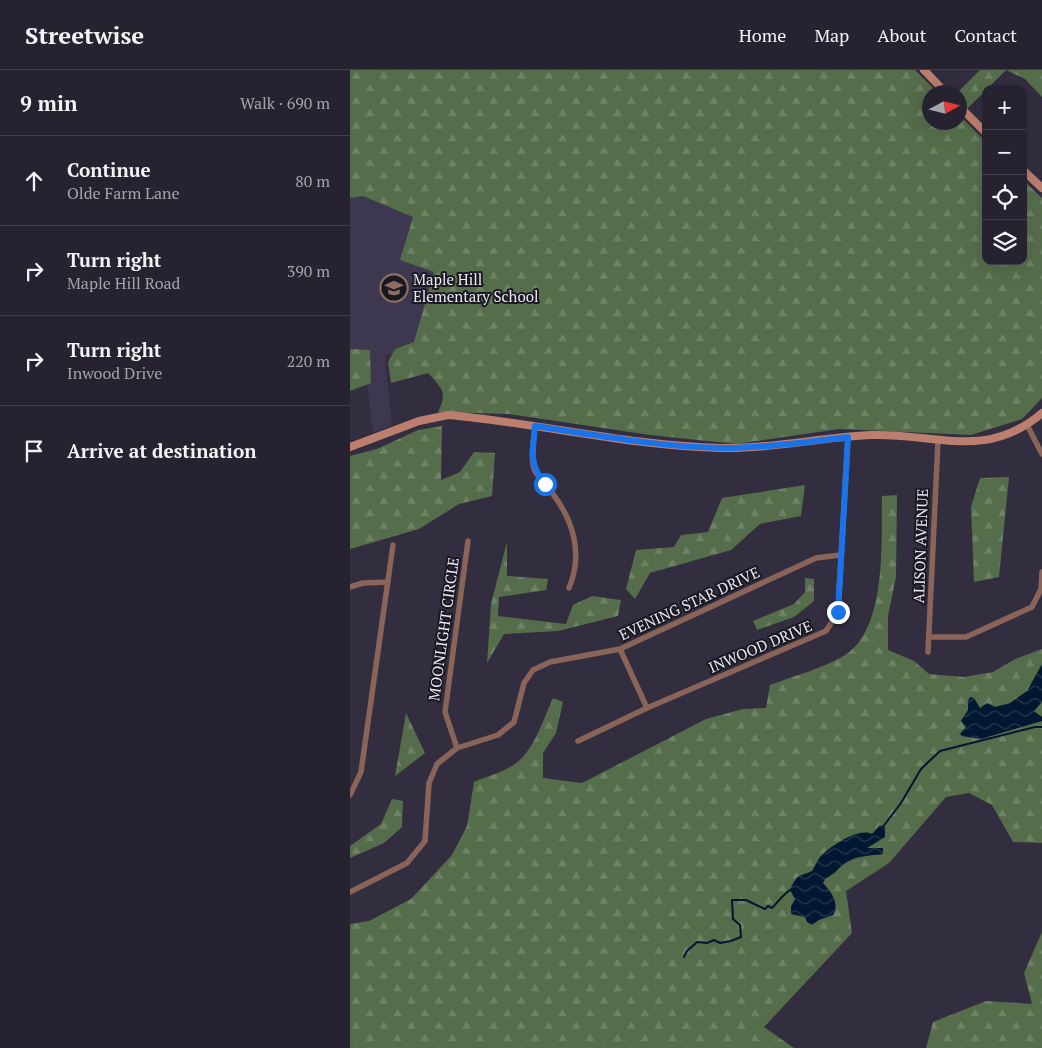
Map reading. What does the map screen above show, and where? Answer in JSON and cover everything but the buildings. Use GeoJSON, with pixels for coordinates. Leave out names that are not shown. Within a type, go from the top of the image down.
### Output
{"type":"FeatureCollection","features":[{"type":"Feature","properties":{"kind":"street"},"geometry":{"type":"LineString","coordinates":[[924,70],[938,85]]}},
{"type":"Feature","properties":{"kind":"street"},"geometry":{"type":"LineString","coordinates":[[967,114],[982,130]]}},
{"type":"Feature","properties":{"kind":"street"},"geometry":{"type":"LineString","coordinates":[[1027,174],[1042,188]]}},
{"type":"Feature","properties":{"kind":"street"},"geometry":{"type":"LineString","coordinates":[[350,447],[419,421],[448,415],[628,440],[721,448],[767,446],[874,435],[938,441],[988,440],[1027,425],[1042,413]]}},
{"type":"Feature","properties":{"kind":"street"},"geometry":{"type":"LineString","coordinates":[[1027,425],[1042,454]]}},
{"type":"Feature","properties":{"kind":"street"},"geometry":{"type":"LineString","coordinates":[[535,426],[532,452],[534,470],[562,506],[571,526],[575,543],[574,575],[569,588]]}},
{"type":"Feature","properties":{"kind":"street","name":"INWOOD DRIVE"},"geometry":{"type":"LineString","coordinates":[[578,741],[647,708],[826,631],[838,612],[848,437]]}},
{"type":"Feature","properties":{"kind":"street","name":"ALISON AVENUE"},"geometry":{"type":"LineString","coordinates":[[928,652],[938,441]]}},
{"type":"Feature","properties":{"kind":"street","name":"MOONLIGHT CIRCLE"},"geometry":{"type":"LineString","coordinates":[[457,748],[445,712],[468,541]]}},
{"type":"Feature","properties":{"kind":"street"},"geometry":{"type":"LineString","coordinates":[[350,795],[361,772],[393,544]]}},
{"type":"Feature","properties":{"kind":"street","name":"EVENING STAR DRIVE"},"geometry":{"type":"LineString","coordinates":[[350,892],[407,863],[424,841],[429,783],[437,764],[457,748],[498,735],[514,722],[524,683],[533,670],[550,662],[620,649],[816,558],[840,556]]}},
{"type":"Feature","properties":{"kind":"street"},"geometry":{"type":"LineString","coordinates":[[929,637],[966,637],[1032,607],[1041,589],[1042,572]]}},
{"type":"Feature","properties":{"kind":"street"},"geometry":{"type":"LineString","coordinates":[[350,587],[363,583],[388,582]]}},
{"type":"Feature","properties":{"kind":"street"},"geometry":{"type":"LineString","coordinates":[[620,649],[647,708]]}},
{"type":"Feature","properties":{"kind":"shaded area","name":"Maple Hill Elementary School"},"geometry":{"type":"Polygon","coordinates":[[[350,70],[441,226],[433,350],[385,355],[392,425],[373,433],[364,356],[350,357],[350,70]]]}},
{"type":"Feature","properties":{"kind":"green space"},"geometry":{"type":"Polygon","coordinates":[[[350,70],[915,70],[930,85],[922,85],[922,130],[967,130],[967,123],[982,138],[982,265],[1027,265],[1027,184],[1042,198],[1042,398],[1022,419],[971,435],[839,429],[736,444],[650,435],[509,414],[438,412],[443,400],[442,391],[428,373],[391,383],[388,362],[395,349],[414,342],[434,272],[400,260],[413,217],[363,196],[350,198],[350,70]]]}},
{"type":"Feature","properties":{"kind":"green space"},"geometry":{"type":"Polygon","coordinates":[[[980,70],[1006,70],[991,85],[982,85],[982,94],[967,109],[967,85],[965,85],[980,70]]]}},
{"type":"Feature","properties":{"kind":"green space"},"geometry":{"type":"Polygon","coordinates":[[[1006,70],[1042,70],[1042,97],[1025,79],[1006,70]]]}},
{"type":"Feature","properties":{"kind":"green space"},"geometry":{"type":"Polygon","coordinates":[[[350,349],[370,350],[371,383],[350,391],[350,349]]]}},
{"type":"Feature","properties":{"kind":"green space"},"geometry":{"type":"Polygon","coordinates":[[[442,426],[441,480],[460,472],[474,452],[495,453],[492,496],[459,504],[419,529],[350,549],[350,456],[377,449],[418,430],[442,426]]]}},
{"type":"Feature","properties":{"kind":"green space"},"geometry":{"type":"Polygon","coordinates":[[[1009,477],[999,577],[974,582],[971,507],[980,478],[1009,477]]]}},
{"type":"Feature","properties":{"kind":"green space"},"geometry":{"type":"Polygon","coordinates":[[[805,485],[801,516],[760,524],[731,550],[650,573],[635,599],[626,589],[636,550],[674,547],[681,535],[708,532],[722,498],[805,485]]]}},
{"type":"Feature","properties":{"kind":"green space"},"geometry":{"type":"Polygon","coordinates":[[[897,495],[896,577],[888,616],[888,650],[914,661],[929,674],[964,677],[993,672],[1015,659],[1042,649],[1042,843],[1013,842],[992,805],[969,793],[946,797],[889,863],[846,891],[852,933],[764,1027],[794,1048],[350,1048],[350,924],[369,921],[411,899],[452,855],[467,826],[474,782],[504,770],[515,764],[526,754],[535,739],[553,698],[563,702],[556,733],[543,753],[543,778],[582,783],[706,719],[743,709],[766,708],[770,685],[816,669],[842,657],[857,645],[868,628],[875,607],[879,584],[882,496],[897,495]]]}},
{"type":"Feature","properties":{"kind":"green space"},"geometry":{"type":"Polygon","coordinates":[[[507,542],[507,576],[548,579],[546,590],[499,597],[498,616],[566,624],[573,605],[592,596],[621,600],[618,616],[558,631],[504,634],[487,663],[491,604],[507,542]]]}},
{"type":"Feature","properties":{"kind":"green space"},"geometry":{"type":"Polygon","coordinates":[[[805,578],[814,579],[814,601],[794,617],[757,630],[753,621],[794,604],[805,592],[805,578]]]}},
{"type":"Feature","properties":{"kind":"green space"},"geometry":{"type":"Polygon","coordinates":[[[406,713],[425,753],[395,776],[406,713]]]}},
{"type":"Feature","properties":{"kind":"green space"},"geometry":{"type":"Polygon","coordinates":[[[392,799],[403,801],[402,827],[384,843],[350,858],[350,846],[381,824],[392,799]]]}},
{"type":"Feature","properties":{"kind":"green space"},"geometry":{"type":"Polygon","coordinates":[[[1042,932],[1042,1048],[926,1048],[933,1022],[986,1001],[1032,1004],[1024,973],[1042,932]]]}},
{"type":"Feature","properties":{"kind":"water"},"geometry":{"type":"Polygon","coordinates":[[[1042,664],[1042,702],[1034,711],[1042,717],[1042,721],[981,739],[960,734],[966,727],[961,721],[968,710],[970,697],[974,698],[980,708],[987,703],[995,707],[1010,703],[1027,691],[1042,664]]]}},
{"type":"Feature","properties":{"kind":"water"},"geometry":{"type":"Polygon","coordinates":[[[880,825],[885,827],[885,837],[867,848],[883,848],[883,854],[851,860],[825,879],[823,883],[832,894],[836,906],[833,915],[819,920],[812,925],[807,922],[805,917],[791,914],[791,906],[795,899],[790,890],[796,879],[812,871],[821,856],[839,842],[861,833],[867,832],[872,834],[880,825]]]}},
{"type":"Feature","properties":{"kind":"waterway"},"geometry":{"type":"LineString","coordinates":[[882,828],[901,803],[921,769],[940,751],[1035,727],[1042,727]]}},
{"type":"Feature","properties":{"kind":"waterway"},"geometry":{"type":"LineString","coordinates":[[684,957],[687,951],[697,942],[707,943],[714,940],[720,943],[741,937],[740,925],[733,919],[732,900],[746,900],[765,909],[768,906],[772,908],[792,889]]}},
{"type":"Feature","properties":{"kind":"place","name":"Maple Hill Elementary School"},"geometry":{"type":"Point","coordinates":[394,288]}},
{"type":"Feature","properties":{"kind":"route"},"geometry":{"type":"LineString","coordinates":[[545,484],[534,470],[532,452],[535,426],[628,440],[721,448],[767,446],[848,437],[838,612]]}}]}
